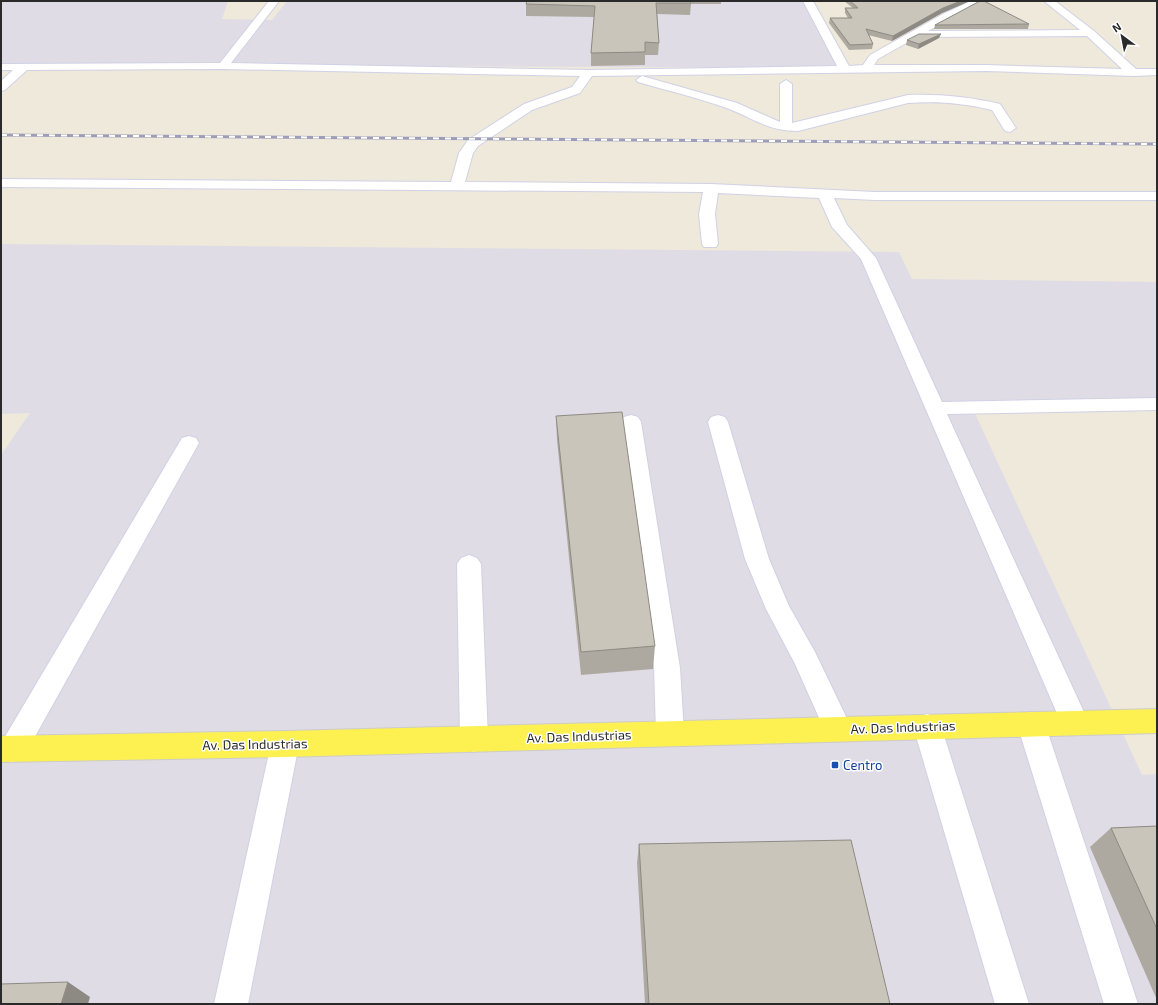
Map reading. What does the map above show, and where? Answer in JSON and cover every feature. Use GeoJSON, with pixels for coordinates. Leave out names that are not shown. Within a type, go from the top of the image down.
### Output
{"type":"FeatureCollection","features":[{"type":"Feature","properties":{"kind":"main road","name":"Av. Das Industrias"},"geometry":{"type":"LineString","coordinates":[[7,749],[285,744],[1157,721]]}},
{"type":"Feature","properties":{"kind":"street"},"geometry":{"type":"LineString","coordinates":[[223,66],[274,1]]}},
{"type":"Feature","properties":{"kind":"street"},"geometry":{"type":"LineString","coordinates":[[808,1],[846,69]]}},
{"type":"Feature","properties":{"kind":"street"},"geometry":{"type":"LineString","coordinates":[[866,69],[874,57],[947,16],[979,1]]}},
{"type":"Feature","properties":{"kind":"street"},"geometry":{"type":"LineString","coordinates":[[1049,1],[1090,34],[1134,73]]}},
{"type":"Feature","properties":{"kind":"street"},"geometry":{"type":"LineString","coordinates":[[916,34],[1090,34]]}},
{"type":"Feature","properties":{"kind":"street"},"geometry":{"type":"LineString","coordinates":[[1,67],[223,66],[472,72],[589,73],[986,68],[1134,73],[1157,72]]}},
{"type":"Feature","properties":{"kind":"street"},"geometry":{"type":"LineString","coordinates":[[1,87],[24,67]]}},
{"type":"Feature","properties":{"kind":"street"},"geometry":{"type":"LineString","coordinates":[[614,72],[733,106],[774,125],[786,128],[798,127],[847,115],[895,101],[926,98],[974,102],[996,107],[1010,128]]}},
{"type":"Feature","properties":{"kind":"street"},"geometry":{"type":"LineString","coordinates":[[457,187],[466,153],[473,143],[528,107],[576,90],[589,73]]}},
{"type":"Feature","properties":{"kind":"street"},"geometry":{"type":"LineString","coordinates":[[786,84],[786,128]]}},
{"type":"Feature","properties":{"kind":"street"},"geometry":{"type":"LineString","coordinates":[[1,183],[711,188],[928,196],[1157,196]]}},
{"type":"Feature","properties":{"kind":"street"},"geometry":{"type":"LineString","coordinates":[[710,244],[708,214],[711,188]]}},
{"type":"Feature","properties":{"kind":"street"},"geometry":{"type":"LineString","coordinates":[[824,193],[840,227],[868,258],[1075,723]]}},
{"type":"Feature","properties":{"kind":"street"},"geometry":{"type":"LineString","coordinates":[[934,408],[1157,404]]}},
{"type":"Feature","properties":{"kind":"street"},"geometry":{"type":"LineString","coordinates":[[631,422],[667,668],[670,733]]}},
{"type":"Feature","properties":{"kind":"street"},"geometry":{"type":"LineString","coordinates":[[718,422],[757,559],[778,610],[806,660],[838,729]]}},
{"type":"Feature","properties":{"kind":"street"},"geometry":{"type":"LineString","coordinates":[[7,749],[189,443]]}},
{"type":"Feature","properties":{"kind":"street"},"geometry":{"type":"LineString","coordinates":[[469,564],[474,739]]}},
{"type":"Feature","properties":{"kind":"street"},"geometry":{"type":"LineString","coordinates":[[1031,724],[1121,1004]]}},
{"type":"Feature","properties":{"kind":"street"},"geometry":{"type":"LineString","coordinates":[[927,726],[1012,1004]]}},
{"type":"Feature","properties":{"kind":"street"},"geometry":{"type":"LineString","coordinates":[[231,1004],[285,744]]}},
{"type":"Feature","properties":{"kind":"shaded area"},"geometry":{"type":"Polygon","coordinates":[[[1,1],[228,1],[222,19],[272,20],[287,1],[810,1],[845,68],[1,64],[1,1]]]}},
{"type":"Feature","properties":{"kind":"shaded area"},"geometry":{"type":"Polygon","coordinates":[[[1,244],[899,252],[912,279],[1157,282],[1157,405],[973,409],[1142,775],[1157,774],[1157,1004],[1,1004],[1,455],[30,413],[1,414],[1,244]]]}},
{"type":"Feature","properties":{"kind":"building"},"geometry":{"type":"Polygon","coordinates":[[[527,1],[690,1],[691,3],[656,3],[659,43],[645,42],[645,52],[591,53],[595,6],[526,4],[527,1]]]}},
{"type":"Feature","properties":{"kind":"building"},"geometry":{"type":"Polygon","coordinates":[[[850,1],[961,1],[943,8],[893,36],[866,29],[873,44],[850,45],[830,18],[852,18],[845,8],[858,8],[850,1]]]}},
{"type":"Feature","properties":{"kind":"building"},"geometry":{"type":"Polygon","coordinates":[[[980,1],[984,1],[1029,24],[935,25],[980,1]]]}},
{"type":"Feature","properties":{"kind":"building"},"geometry":{"type":"Polygon","coordinates":[[[919,34],[941,34],[919,44],[907,40],[919,34]]]}},
{"type":"Feature","properties":{"kind":"building"},"geometry":{"type":"Polygon","coordinates":[[[622,412],[655,646],[581,652],[556,416],[622,412]]]}},
{"type":"Feature","properties":{"kind":"building"},"geometry":{"type":"Polygon","coordinates":[[[1157,826],[1157,929],[1111,828],[1157,826]]]}},
{"type":"Feature","properties":{"kind":"building"},"geometry":{"type":"Polygon","coordinates":[[[851,840],[890,1004],[649,1004],[639,844],[851,840]]]}},
{"type":"Feature","properties":{"kind":"building"},"geometry":{"type":"Polygon","coordinates":[[[68,982],[61,1004],[1,1004],[1,984],[68,982]]]}},
{"type":"Feature","properties":{"kind":"railway"},"geometry":{"type":"LineString","coordinates":[[1,135],[1157,144]]}},
{"type":"Feature","properties":{"kind":"place","name":"Centro"},"geometry":{"type":"Point","coordinates":[835,765]}}]}
